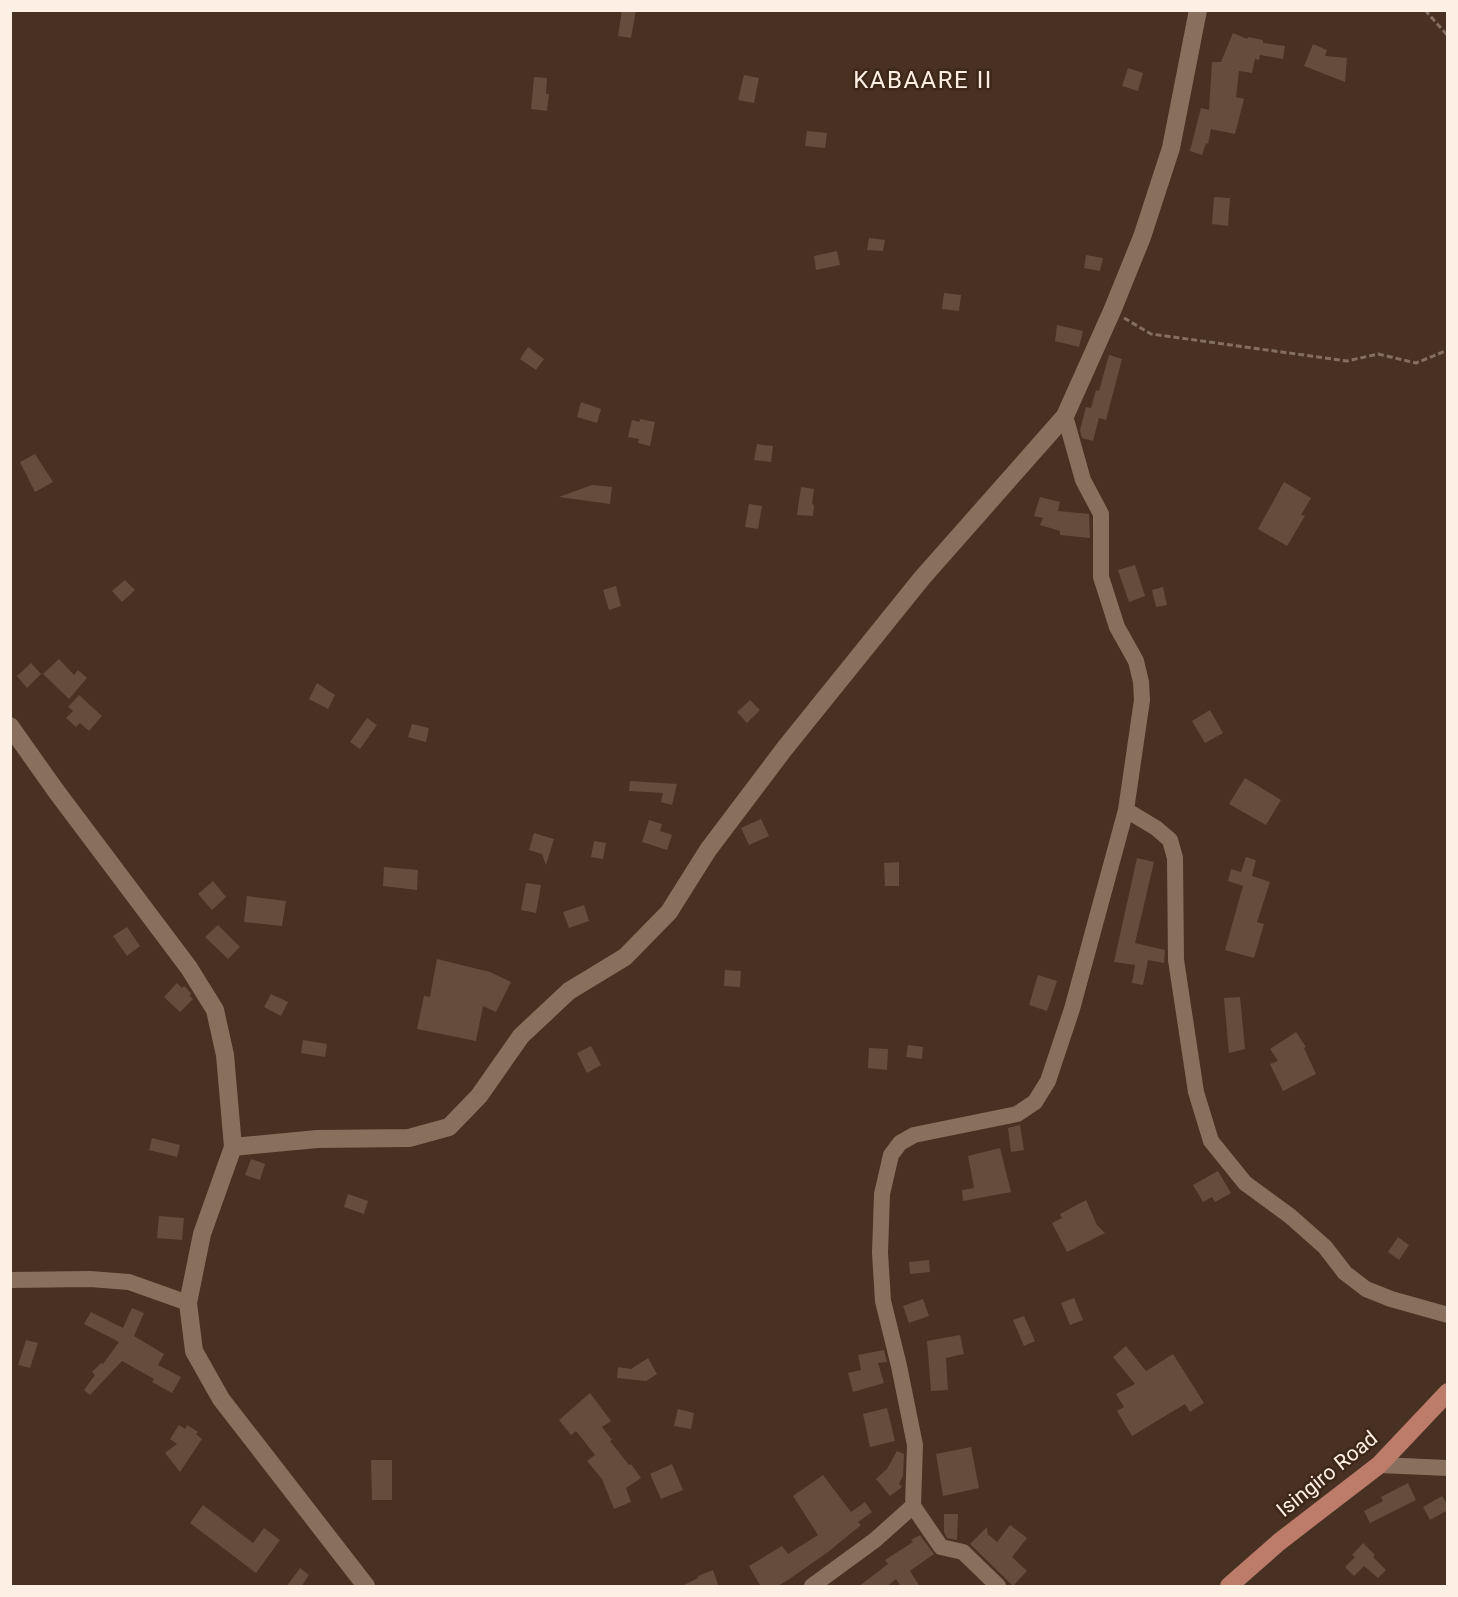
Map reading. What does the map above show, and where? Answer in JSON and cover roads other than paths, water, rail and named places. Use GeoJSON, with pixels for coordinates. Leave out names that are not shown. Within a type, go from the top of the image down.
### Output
{"type":"FeatureCollection","features":[{"type":"Feature","properties":{"kind":"main road","name":"Isingiro Road"},"geometry":{"type":"LineString","coordinates":[[1229,1587],[1279,1542],[1379,1465],[1448,1392]]}},
{"type":"Feature","properties":{"kind":"street"},"geometry":{"type":"LineString","coordinates":[[233,1147],[317,1139],[409,1138],[449,1127],[479,1096],[521,1036],[569,991],[625,957],[669,912],[708,850],[785,748],[922,578],[1065,416],[1142,237],[1171,148],[1198,10]]}},
{"type":"Feature","properties":{"kind":"street"},"geometry":{"type":"LineString","coordinates":[[998,1587],[963,1552],[941,1547],[913,1506],[915,1445],[883,1301],[880,1253],[882,1194],[891,1155],[900,1143],[914,1135],[1017,1114],[1035,1102],[1048,1081],[1072,1009],[1126,810],[1142,700],[1141,682],[1136,661],[1117,627],[1101,577],[1101,513],[1083,480],[1065,416]]}},
{"type":"Feature","properties":{"kind":"street"},"geometry":{"type":"LineString","coordinates":[[10,726],[189,968],[215,1010],[225,1055],[233,1147],[202,1234],[188,1303],[195,1351],[221,1399],[366,1587]]}},
{"type":"Feature","properties":{"kind":"street"},"geometry":{"type":"LineString","coordinates":[[1126,810],[1156,828],[1170,840],[1175,858],[1176,960],[1196,1092],[1211,1141],[1245,1183],[1290,1215],[1325,1247],[1345,1273],[1366,1289],[1391,1299],[1448,1315]]}},
{"type":"Feature","properties":{"kind":"street"},"geometry":{"type":"LineString","coordinates":[[10,1280],[90,1279],[129,1282],[188,1303]]}},
{"type":"Feature","properties":{"kind":"street"},"geometry":{"type":"LineString","coordinates":[[1379,1465],[1448,1468]]}},
{"type":"Feature","properties":{"kind":"street"},"geometry":{"type":"LineString","coordinates":[[812,1587],[874,1540],[913,1506]]}},
{"type":"Feature","properties":{"kind":"district","name":"KABAARE II"},"geometry":{"type":"Point","coordinates":[923,80]}}]}
